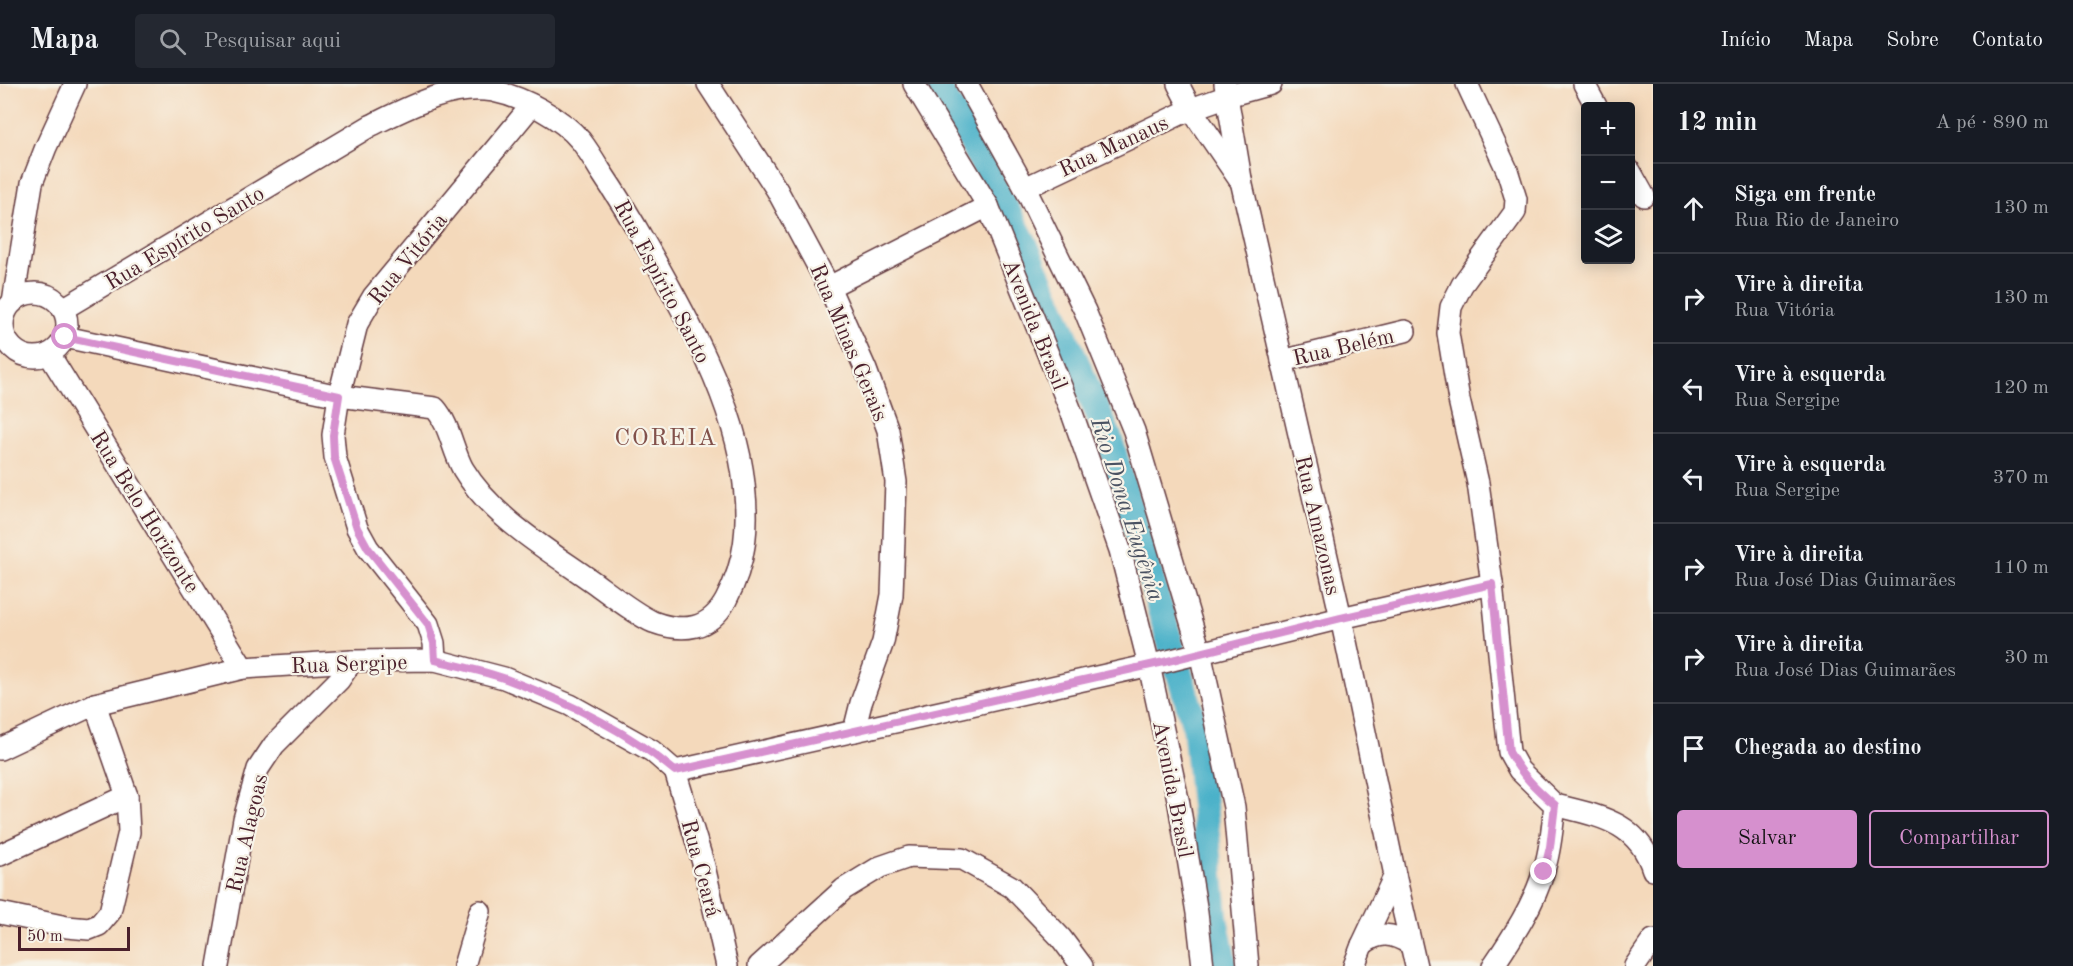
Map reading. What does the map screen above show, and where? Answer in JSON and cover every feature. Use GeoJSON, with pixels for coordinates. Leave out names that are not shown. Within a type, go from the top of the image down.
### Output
{"type":"FeatureCollection","features":[{"type":"Feature","properties":{"kind":"street"},"geometry":{"type":"LineString","coordinates":[[4,325],[21,296],[40,293],[57,301],[63,309],[67,318],[65,337],[61,344],[49,354],[39,357],[28,356],[11,345],[4,325],[33,183],[46,147],[75,84]]}},
{"type":"Feature","properties":{"kind":"street","name":"Rua Minas Gerais"},"geometry":{"type":"LineString","coordinates":[[708,84],[777,190],[829,287],[866,370],[888,430],[896,482],[892,595],[883,642],[861,703],[854,731]]}},
{"type":"Feature","properties":{"kind":"street","name":"Avenida Brasil"},"geometry":{"type":"LineString","coordinates":[[914,84],[988,206],[1074,416],[1120,550],[1156,664],[1197,913],[1203,966]]}},
{"type":"Feature","properties":{"kind":"street","name":"Avenida Brasil"},"geometry":{"type":"LineString","coordinates":[[967,84],[1024,188],[1085,311],[1134,431],[1196,653],[1234,807],[1248,966]]}},
{"type":"Feature","properties":{"kind":"street"},"geometry":{"type":"LineString","coordinates":[[1178,84],[1191,109],[1242,185]]}},
{"type":"Feature","properties":{"kind":"street","name":"Rua Manaus"},"geometry":{"type":"LineString","coordinates":[[1024,188],[1191,109],[1226,90],[1272,84]]}},
{"type":"Feature","properties":{"kind":"street"},"geometry":{"type":"LineString","coordinates":[[1467,84],[1507,170],[1516,199],[1515,212],[1462,285],[1451,307],[1448,333],[1459,400],[1478,483],[1492,584],[1509,752],[1535,788],[1555,805],[1602,817],[1623,826],[1638,841],[1650,860],[1653,870]]}},
{"type":"Feature","properties":{"kind":"street"},"geometry":{"type":"LineString","coordinates":[[1584,84],[1594,102]]}},
{"type":"Feature","properties":{"kind":"street","name":"Rua Espírito Santo"},"geometry":{"type":"LineString","coordinates":[[63,309],[370,126],[421,101],[463,89],[493,90],[532,105],[556,118],[581,140],[626,209],[696,337],[724,403],[744,482],[747,533],[736,580],[720,611],[705,624],[686,630],[652,621],[517,527],[483,496],[462,468],[442,416],[435,408],[339,396]]}},
{"type":"Feature","properties":{"kind":"street","name":"Rua Amazonas"},"geometry":{"type":"LineString","coordinates":[[1226,90],[1242,185],[1341,618],[1416,966]]}},
{"type":"Feature","properties":{"kind":"street","name":"Rua Vitória"},"geometry":{"type":"LineString","coordinates":[[435,660],[434,643],[428,624],[368,548],[357,528],[334,457],[333,435],[339,396],[357,324],[373,297],[532,105]]}},
{"type":"Feature","properties":{"kind":"street"},"geometry":{"type":"LineString","coordinates":[[1635,180],[1644,196]]}},
{"type":"Feature","properties":{"kind":"street"},"geometry":{"type":"LineString","coordinates":[[829,287],[988,206]]}},
{"type":"Feature","properties":{"kind":"street","name":"Rua Belém"},"geometry":{"type":"LineString","coordinates":[[1282,361],[1405,331]]}},
{"type":"Feature","properties":{"kind":"street"},"geometry":{"type":"LineString","coordinates":[[65,337],[339,396]]}},
{"type":"Feature","properties":{"kind":"street","name":"Rua Belo Horizonte"},"geometry":{"type":"LineString","coordinates":[[49,354],[243,668]]}},
{"type":"Feature","properties":{"kind":"street"},"geometry":{"type":"LineString","coordinates":[[675,771],[1156,664],[1341,618],[1492,584]]}},
{"type":"Feature","properties":{"kind":"street","name":"Rua Sergipe"},"geometry":{"type":"LineString","coordinates":[[0,749],[95,704],[243,668],[435,660],[504,678],[570,705],[651,751],[675,771]]}},
{"type":"Feature","properties":{"kind":"street","name":"Rua Alagoas"},"geometry":{"type":"LineString","coordinates":[[218,966],[244,819],[258,769],[274,745],[321,700],[352,662]]}},
{"type":"Feature","properties":{"kind":"street"},"geometry":{"type":"LineString","coordinates":[[0,913],[67,927],[89,929],[99,925],[110,912],[129,832],[127,796],[95,704]]}},
{"type":"Feature","properties":{"kind":"street","name":"Rua Ceará"},"geometry":{"type":"LineString","coordinates":[[675,771],[704,867],[727,966]]}},
{"type":"Feature","properties":{"kind":"street"},"geometry":{"type":"LineString","coordinates":[[0,855],[127,796]]}},
{"type":"Feature","properties":{"kind":"street"},"geometry":{"type":"LineString","coordinates":[[1493,966],[1523,917],[1544,872],[1550,847],[1555,805]]}},
{"type":"Feature","properties":{"kind":"street"},"geometry":{"type":"LineString","coordinates":[[759,966],[844,889],[880,867],[909,857],[962,860],[1012,887],[1061,938],[1082,966]]}},
{"type":"Feature","properties":{"kind":"street"},"geometry":{"type":"LineString","coordinates":[[1354,966],[1395,875]]}},
{"type":"Feature","properties":{"kind":"street"},"geometry":{"type":"LineString","coordinates":[[464,966],[480,911]]}},
{"type":"Feature","properties":{"kind":"street"},"geometry":{"type":"LineString","coordinates":[[1362,945],[1370,938],[1386,934],[1396,936],[1410,944]]}},
{"type":"Feature","properties":{"kind":"street"},"geometry":{"type":"LineString","coordinates":[[1635,966],[1653,940]]}},
{"type":"Feature","properties":{"kind":"waterway","name":"Rio Dona Eugênia"},"geometry":{"type":"LineString","coordinates":[[936,84],[975,149],[1024,243],[1109,438],[1196,729],[1215,921],[1224,966]]}},
{"type":"Feature","properties":{"kind":"district","name":"COREIA"},"geometry":{"type":"Point","coordinates":[666,437]}},
{"type":"Feature","properties":{"kind":"route"},"geometry":{"type":"LineString","coordinates":[[65,337],[339,396],[333,435],[334,457],[357,528],[368,548],[428,624],[434,643],[435,660],[504,678],[570,705],[651,751],[675,771],[1164,662],[1341,618],[1492,584],[1509,752],[1535,788],[1555,805],[1550,847],[1544,872]]}}]}
